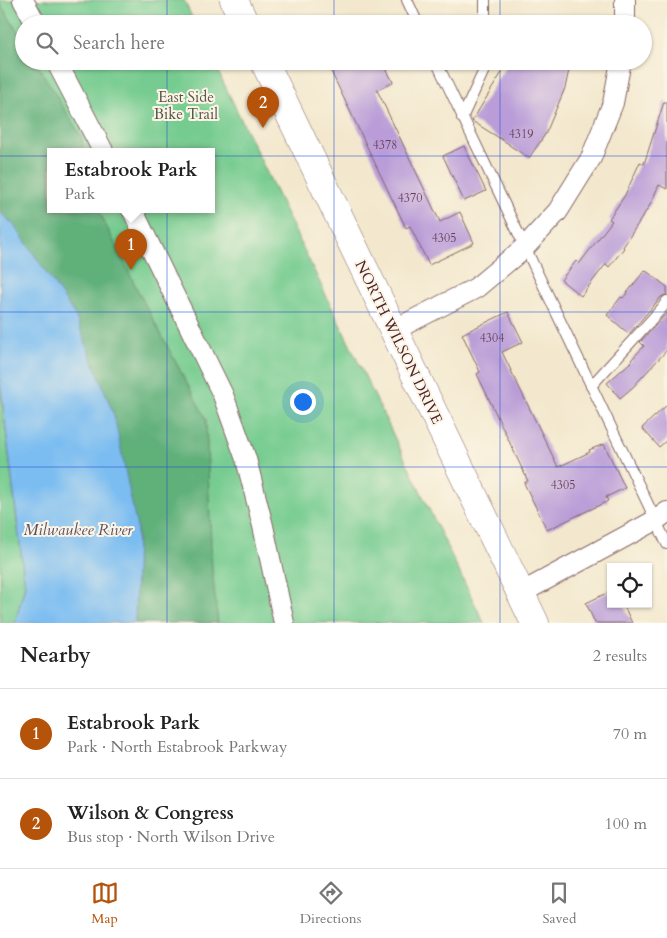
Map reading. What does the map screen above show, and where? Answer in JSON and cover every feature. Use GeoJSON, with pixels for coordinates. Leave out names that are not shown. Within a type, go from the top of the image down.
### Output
{"type":"FeatureCollection","features":[{"type":"Feature","properties":{"kind":"street"},"geometry":{"type":"LineString","coordinates":[[23,0],[31,15]]}},
{"type":"Feature","properties":{"kind":"street"},"geometry":{"type":"LineString","coordinates":[[234,0],[241,15]]}},
{"type":"Feature","properties":{"kind":"street"},"geometry":{"type":"LineString","coordinates":[[625,0],[625,15]]}},
{"type":"Feature","properties":{"kind":"street"},"geometry":{"type":"LineString","coordinates":[[61,70],[101,148]]}},
{"type":"Feature","properties":{"kind":"street","name":"NORTH WILSON DRIVE"},"geometry":{"type":"LineString","coordinates":[[268,70],[535,623]]}},
{"type":"Feature","properties":{"kind":"street"},"geometry":{"type":"LineString","coordinates":[[394,330],[476,288],[525,247],[558,211],[592,158],[613,103],[619,70]]}},
{"type":"Feature","properties":{"kind":"street"},"geometry":{"type":"LineString","coordinates":[[134,213],[223,395],[246,459],[284,623]]}},
{"type":"Feature","properties":{"kind":"street"},"geometry":{"type":"LineString","coordinates":[[520,593],[662,516]]}},
{"type":"Feature","properties":{"kind":"lane"},"geometry":{"type":"LineString","coordinates":[[407,0],[414,15]]}},
{"type":"Feature","properties":{"kind":"lane"},"geometry":{"type":"LineString","coordinates":[[485,15],[486,0]]}},
{"type":"Feature","properties":{"kind":"lane"},"geometry":{"type":"LineString","coordinates":[[440,70],[592,386],[662,516],[667,544]]}},
{"type":"Feature","properties":{"kind":"lane"},"geometry":{"type":"LineString","coordinates":[[462,118],[484,70]]}},
{"type":"Feature","properties":{"kind":"lane"},"geometry":{"type":"LineString","coordinates":[[592,386],[667,301]]}},
{"type":"Feature","properties":{"kind":"green space","name":"East Side Bike Trail"},"geometry":{"type":"Polygon","coordinates":[[[0,0],[184,0],[191,15],[15,15],[15,70],[217,70],[484,623],[135,623],[137,528],[15,226],[0,212],[0,0]]]}},
{"type":"Feature","properties":{"kind":"green space"},"geometry":{"type":"Polygon","coordinates":[[[0,3],[15,27],[15,70],[40,70],[82,138],[83,148],[47,148],[47,213],[100,213],[139,293],[206,419],[212,569],[218,623],[135,623],[137,528],[15,226],[0,212],[0,3]]]}},
{"type":"Feature","properties":{"kind":"green space"},"geometry":{"type":"Polygon","coordinates":[[[0,380],[25,586],[15,623],[0,623],[0,380]]]}},
{"type":"Feature","properties":{"kind":"water","name":"Milwaukee River"},"geometry":{"type":"Polygon","coordinates":[[[0,212],[15,226],[75,315],[114,415],[137,528],[135,623],[15,623],[25,586],[0,380],[0,212]]]}},
{"type":"Feature","properties":{"kind":"building"},"geometry":{"type":"Polygon","coordinates":[[[330,70],[387,70],[393,82],[377,90],[440,222],[460,212],[474,243],[429,265],[410,226],[406,228],[330,70]]]}},
{"type":"Feature","properties":{"kind":"building"},"geometry":{"type":"Polygon","coordinates":[[[503,70],[569,70],[565,88],[546,133],[529,158],[472,121],[503,70]]]}},
{"type":"Feature","properties":{"kind":"building"},"geometry":{"type":"Polygon","coordinates":[[[664,102],[667,102],[667,189],[659,185],[650,205],[624,248],[609,267],[606,264],[581,296],[561,280],[576,261],[579,264],[612,221],[609,219],[625,195],[640,162],[644,164],[664,102]]]}},
{"type":"Feature","properties":{"kind":"building"},"geometry":{"type":"Polygon","coordinates":[[[464,146],[486,191],[464,201],[443,156],[464,146]]]}},
{"type":"Feature","properties":{"kind":"building"},"geometry":{"type":"Polygon","coordinates":[[[645,270],[667,287],[667,294],[661,297],[629,334],[607,315],[645,270]]]}},
{"type":"Feature","properties":{"kind":"building"},"geometry":{"type":"Polygon","coordinates":[[[508,312],[523,342],[502,352],[558,467],[604,444],[625,488],[606,497],[608,501],[547,530],[524,483],[528,481],[477,374],[480,372],[462,334],[508,312]]]}},
{"type":"Feature","properties":{"kind":"building"},"geometry":{"type":"Polygon","coordinates":[[[667,313],[667,350],[633,387],[620,398],[607,383],[632,361],[644,346],[640,342],[667,313]]]}},
{"type":"Feature","properties":{"kind":"building"},"geometry":{"type":"Polygon","coordinates":[[[667,405],[667,440],[659,447],[642,428],[667,405]]]}},
{"type":"Feature","properties":{"kind":"building"},"geometry":{"type":"Polygon","coordinates":[[[607,593],[607,608],[625,608],[632,623],[595,623],[586,603],[607,593]]]}},
{"type":"Feature","properties":{"kind":"place","name":"Wilson & Congress"},"geometry":{"type":"Point","coordinates":[263,128]}},
{"type":"Feature","properties":{"kind":"place","name":"Estabrook Park"},"geometry":{"type":"Point","coordinates":[131,270]}}]}
